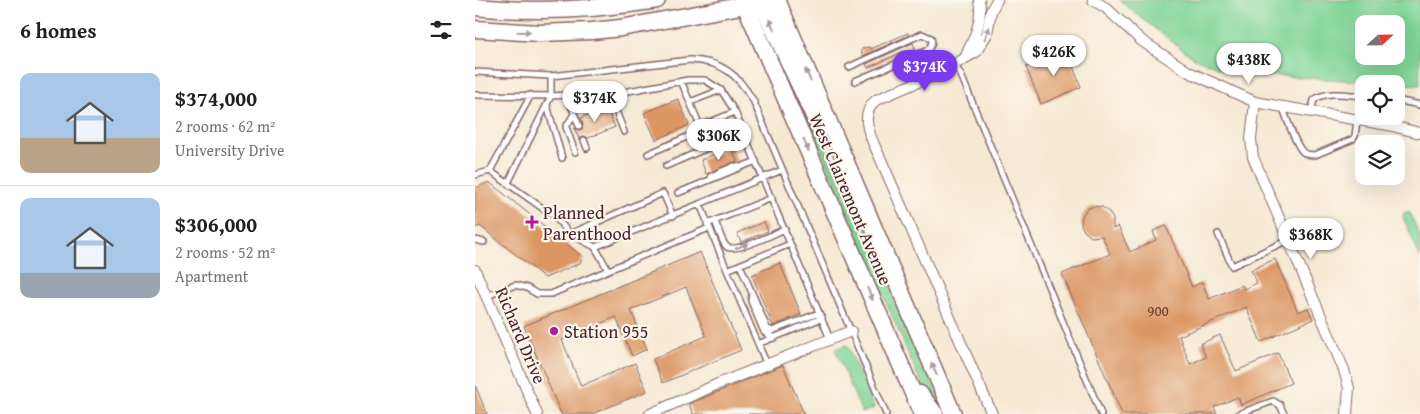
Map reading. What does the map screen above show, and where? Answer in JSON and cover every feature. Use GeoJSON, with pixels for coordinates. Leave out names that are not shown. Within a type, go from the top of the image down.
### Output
{"type":"FeatureCollection","features":[{"type":"Feature","properties":{"kind":"main road"},"geometry":{"type":"LineString","coordinates":[[475,6],[544,11],[654,0]]}},
{"type":"Feature","properties":{"kind":"main road"},"geometry":{"type":"LineString","coordinates":[[475,29],[563,33],[611,29],[760,1]]}},
{"type":"Feature","properties":{"kind":"main road","name":"West Clairemont Avenue"},"geometry":{"type":"LineString","coordinates":[[760,1],[754,24],[922,414]]}},
{"type":"Feature","properties":{"kind":"main road","name":"West Clairemont Avenue"},"geometry":{"type":"LineString","coordinates":[[760,1],[865,209],[953,414]]}},
{"type":"Feature","properties":{"kind":"main road"},"geometry":{"type":"LineString","coordinates":[[642,24],[653,26],[718,16],[742,19],[754,24]]}},
{"type":"Feature","properties":{"kind":"main road"},"geometry":{"type":"LineString","coordinates":[[906,376],[935,414]]}},
{"type":"Feature","properties":{"kind":"street"},"geometry":{"type":"LineString","coordinates":[[965,58],[978,30],[981,10],[979,0]]}},
{"type":"Feature","properties":{"kind":"street"},"geometry":{"type":"LineString","coordinates":[[992,414],[867,126],[867,110],[876,100],[955,65],[976,52],[990,26],[992,6],[997,0]]}},
{"type":"Feature","properties":{"kind":"street"},"geometry":{"type":"LineString","coordinates":[[1093,0],[1106,8],[1142,41],[1189,72],[1255,102],[1355,120]]}},
{"type":"Feature","properties":{"kind":"street"},"geometry":{"type":"LineString","coordinates":[[1255,102],[1251,139],[1253,157],[1344,370],[1349,388],[1347,414]]}},
{"type":"Feature","properties":{"kind":"street"},"geometry":{"type":"LineString","coordinates":[[1381,125],[1420,133]]}},
{"type":"Feature","properties":{"kind":"street","name":"Richard Drive"},"geometry":{"type":"LineString","coordinates":[[475,270],[537,414]]}},
{"type":"Feature","properties":{"kind":"street"},"geometry":{"type":"LineString","coordinates":[[650,414],[767,364],[851,331]]}},
{"type":"Feature","properties":{"kind":"lane"},"geometry":{"type":"LineString","coordinates":[[849,67],[922,34],[931,38],[931,46],[926,51],[855,81]]}},
{"type":"Feature","properties":{"kind":"lane"},"geometry":{"type":"LineString","coordinates":[[475,72],[551,76],[700,60],[719,66],[736,76],[753,100],[886,414]]}},
{"type":"Feature","properties":{"kind":"lane"},"geometry":{"type":"LineString","coordinates":[[955,65],[961,75],[1101,414]]}},
{"type":"Feature","properties":{"kind":"lane"},"geometry":{"type":"LineString","coordinates":[[508,183],[551,96],[551,76]]}},
{"type":"Feature","properties":{"kind":"lane"},"geometry":{"type":"LineString","coordinates":[[475,95],[551,96],[609,93],[705,80],[721,90],[735,112],[744,132],[830,339]]}},
{"type":"Feature","properties":{"kind":"lane"},"geometry":{"type":"LineString","coordinates":[[648,154],[698,132],[700,126],[681,82]]}},
{"type":"Feature","properties":{"kind":"lane"},"geometry":{"type":"LineString","coordinates":[[690,102],[721,90]]}},
{"type":"Feature","properties":{"kind":"lane"},"geometry":{"type":"LineString","coordinates":[[609,93],[624,132]]}},
{"type":"Feature","properties":{"kind":"lane"},"geometry":{"type":"LineString","coordinates":[[1311,112],[1314,100],[1317,97],[1332,94],[1355,95]]}},
{"type":"Feature","properties":{"kind":"lane"},"geometry":{"type":"LineString","coordinates":[[475,175],[490,171],[531,95]]}},
{"type":"Feature","properties":{"kind":"lane"},"geometry":{"type":"LineString","coordinates":[[567,95],[579,126]]}},
{"type":"Feature","properties":{"kind":"lane"},"geometry":{"type":"LineString","coordinates":[[1405,102],[1420,105]]}},
{"type":"Feature","properties":{"kind":"lane"},"geometry":{"type":"LineString","coordinates":[[547,104],[562,158]]}},
{"type":"Feature","properties":{"kind":"lane"},"geometry":{"type":"LineString","coordinates":[[1283,107],[1297,142],[1302,151],[1309,155],[1315,155],[1353,139],[1356,125]]}},
{"type":"Feature","properties":{"kind":"lane"},"geometry":{"type":"LineString","coordinates":[[700,126],[735,112]]}},
{"type":"Feature","properties":{"kind":"lane"},"geometry":{"type":"LineString","coordinates":[[574,114],[566,127],[575,152]]}},
{"type":"Feature","properties":{"kind":"lane"},"geometry":{"type":"LineString","coordinates":[[666,166],[744,132]]}},
{"type":"Feature","properties":{"kind":"lane"},"geometry":{"type":"LineString","coordinates":[[584,140],[587,148]]}},
{"type":"Feature","properties":{"kind":"lane"},"geometry":{"type":"LineString","coordinates":[[678,193],[756,161]]}},
{"type":"Feature","properties":{"kind":"lane"},"geometry":{"type":"LineString","coordinates":[[595,248],[782,170]]}},
{"type":"Feature","properties":{"kind":"lane"},"geometry":{"type":"LineString","coordinates":[[490,171],[555,217],[571,234],[595,248],[608,270]]}},
{"type":"Feature","properties":{"kind":"lane"},"geometry":{"type":"LineString","coordinates":[[571,234],[663,193],[673,216]]}},
{"type":"Feature","properties":{"kind":"lane"},"geometry":{"type":"LineString","coordinates":[[487,296],[515,285],[527,288],[537,294],[551,294],[708,226],[715,221],[772,198]]}},
{"type":"Feature","properties":{"kind":"lane"},"geometry":{"type":"LineString","coordinates":[[700,204],[767,364]]}},
{"type":"Feature","properties":{"kind":"lane"},"geometry":{"type":"LineString","coordinates":[[715,221],[726,246],[730,249],[743,247],[785,229]]}},
{"type":"Feature","properties":{"kind":"lane"},"geometry":{"type":"LineString","coordinates":[[1218,234],[1232,266],[1288,240]]}},
{"type":"Feature","properties":{"kind":"lane"},"geometry":{"type":"LineString","coordinates":[[475,240],[484,242]]}},
{"type":"Feature","properties":{"kind":"lane"},"geometry":{"type":"LineString","coordinates":[[727,270],[790,244]]}},
{"type":"Feature","properties":{"kind":"lane"},"geometry":{"type":"LineString","coordinates":[[741,264],[767,328],[772,331],[821,316]]}},
{"type":"Feature","properties":{"kind":"lane"},"geometry":{"type":"LineString","coordinates":[[753,294],[751,302],[764,332],[774,338]]}},
{"type":"Feature","properties":{"kind":"lane"},"geometry":{"type":"LineString","coordinates":[[758,344],[821,316]]}},
{"type":"Feature","properties":{"kind":"lane"},"geometry":{"type":"LineString","coordinates":[[1238,414],[1273,401],[1280,405],[1284,414]]}},
{"type":"Feature","properties":{"kind":"green space"},"geometry":{"type":"Polygon","coordinates":[[[1120,0],[1420,0],[1420,85],[1405,84],[1405,75],[1355,75],[1355,81],[1234,73],[1194,58],[1120,0]]]}},
{"type":"Feature","properties":{"kind":"green space"},"geometry":{"type":"Polygon","coordinates":[[[811,119],[839,178],[863,221],[946,414],[940,414],[917,374],[808,120],[811,119]]]}},
{"type":"Feature","properties":{"kind":"green space"},"geometry":{"type":"Polygon","coordinates":[[[1404,213],[1410,213],[1420,236],[1420,257],[1403,217],[1404,213]]]}},
{"type":"Feature","properties":{"kind":"green space"},"geometry":{"type":"Polygon","coordinates":[[[847,345],[874,408],[862,413],[835,349],[847,345]]]}},
{"type":"Feature","properties":{"kind":"building"},"geometry":{"type":"Polygon","coordinates":[[[908,33],[909,35],[863,56],[861,51],[863,48],[870,47],[871,49],[908,33]]]}},
{"type":"Feature","properties":{"kind":"building"},"geometry":{"type":"Polygon","coordinates":[[[913,43],[914,51],[906,55],[904,51],[868,68],[866,64],[913,43]]]}},
{"type":"Feature","properties":{"kind":"building"},"geometry":{"type":"Polygon","coordinates":[[[1067,51],[1081,87],[1041,104],[1026,67],[1067,51]]]}},
{"type":"Feature","properties":{"kind":"building"},"geometry":{"type":"Polygon","coordinates":[[[678,99],[689,125],[656,140],[644,113],[678,99]]]}},
{"type":"Feature","properties":{"kind":"building"},"geometry":{"type":"Polygon","coordinates":[[[595,107],[597,112],[606,108],[615,127],[588,138],[582,136],[580,141],[574,128],[582,129],[581,118],[587,115],[585,111],[595,107]]]}},
{"type":"Feature","properties":{"kind":"building"},"geometry":{"type":"Polygon","coordinates":[[[731,147],[737,161],[706,174],[701,160],[731,147]]]}},
{"type":"Feature","properties":{"kind":"building"},"geometry":{"type":"Polygon","coordinates":[[[489,182],[583,257],[580,263],[545,278],[480,226],[475,228],[475,188],[489,182]]]}},
{"type":"Feature","properties":{"kind":"building"},"geometry":{"type":"Polygon","coordinates":[[[1094,206],[1102,207],[1109,212],[1113,219],[1113,229],[1118,226],[1130,252],[1156,240],[1153,231],[1166,226],[1192,287],[1202,282],[1209,299],[1242,285],[1244,289],[1257,283],[1251,270],[1275,259],[1298,312],[1308,308],[1313,319],[1261,342],[1246,307],[1179,336],[1190,364],[1206,357],[1200,344],[1220,335],[1236,371],[1278,353],[1291,383],[1241,405],[1238,397],[1214,407],[1217,414],[1122,414],[1062,274],[1110,254],[1102,236],[1091,237],[1084,231],[1081,224],[1082,216],[1087,209],[1094,206]]]}},
{"type":"Feature","properties":{"kind":"building"},"geometry":{"type":"Polygon","coordinates":[[[764,222],[768,231],[741,242],[737,233],[764,222]]]}},
{"type":"Feature","properties":{"kind":"building","name":"Station 955"},"geometry":{"type":"Polygon","coordinates":[[[700,252],[741,350],[663,383],[653,359],[706,336],[686,287],[631,310],[647,349],[632,356],[616,317],[562,340],[581,386],[635,363],[647,391],[592,414],[561,414],[524,326],[700,252]]]}},
{"type":"Feature","properties":{"kind":"building"},"geometry":{"type":"Polygon","coordinates":[[[780,263],[801,314],[773,326],[752,275],[780,263]]]}},
{"type":"Feature","properties":{"kind":"building"},"geometry":{"type":"Polygon","coordinates":[[[783,365],[804,414],[693,414],[689,404],[783,365]]]}},
{"type":"Feature","properties":{"kind":"building"},"geometry":{"type":"Polygon","coordinates":[[[475,385],[487,414],[475,414],[475,385]]]}},
{"type":"Feature","properties":{"kind":"place","name":"Planned Parenthood"},"geometry":{"type":"Point","coordinates":[532,222]}},
{"type":"Feature","properties":{"kind":"place","name":"Station 955"},"geometry":{"type":"Point","coordinates":[554,331]}}]}
